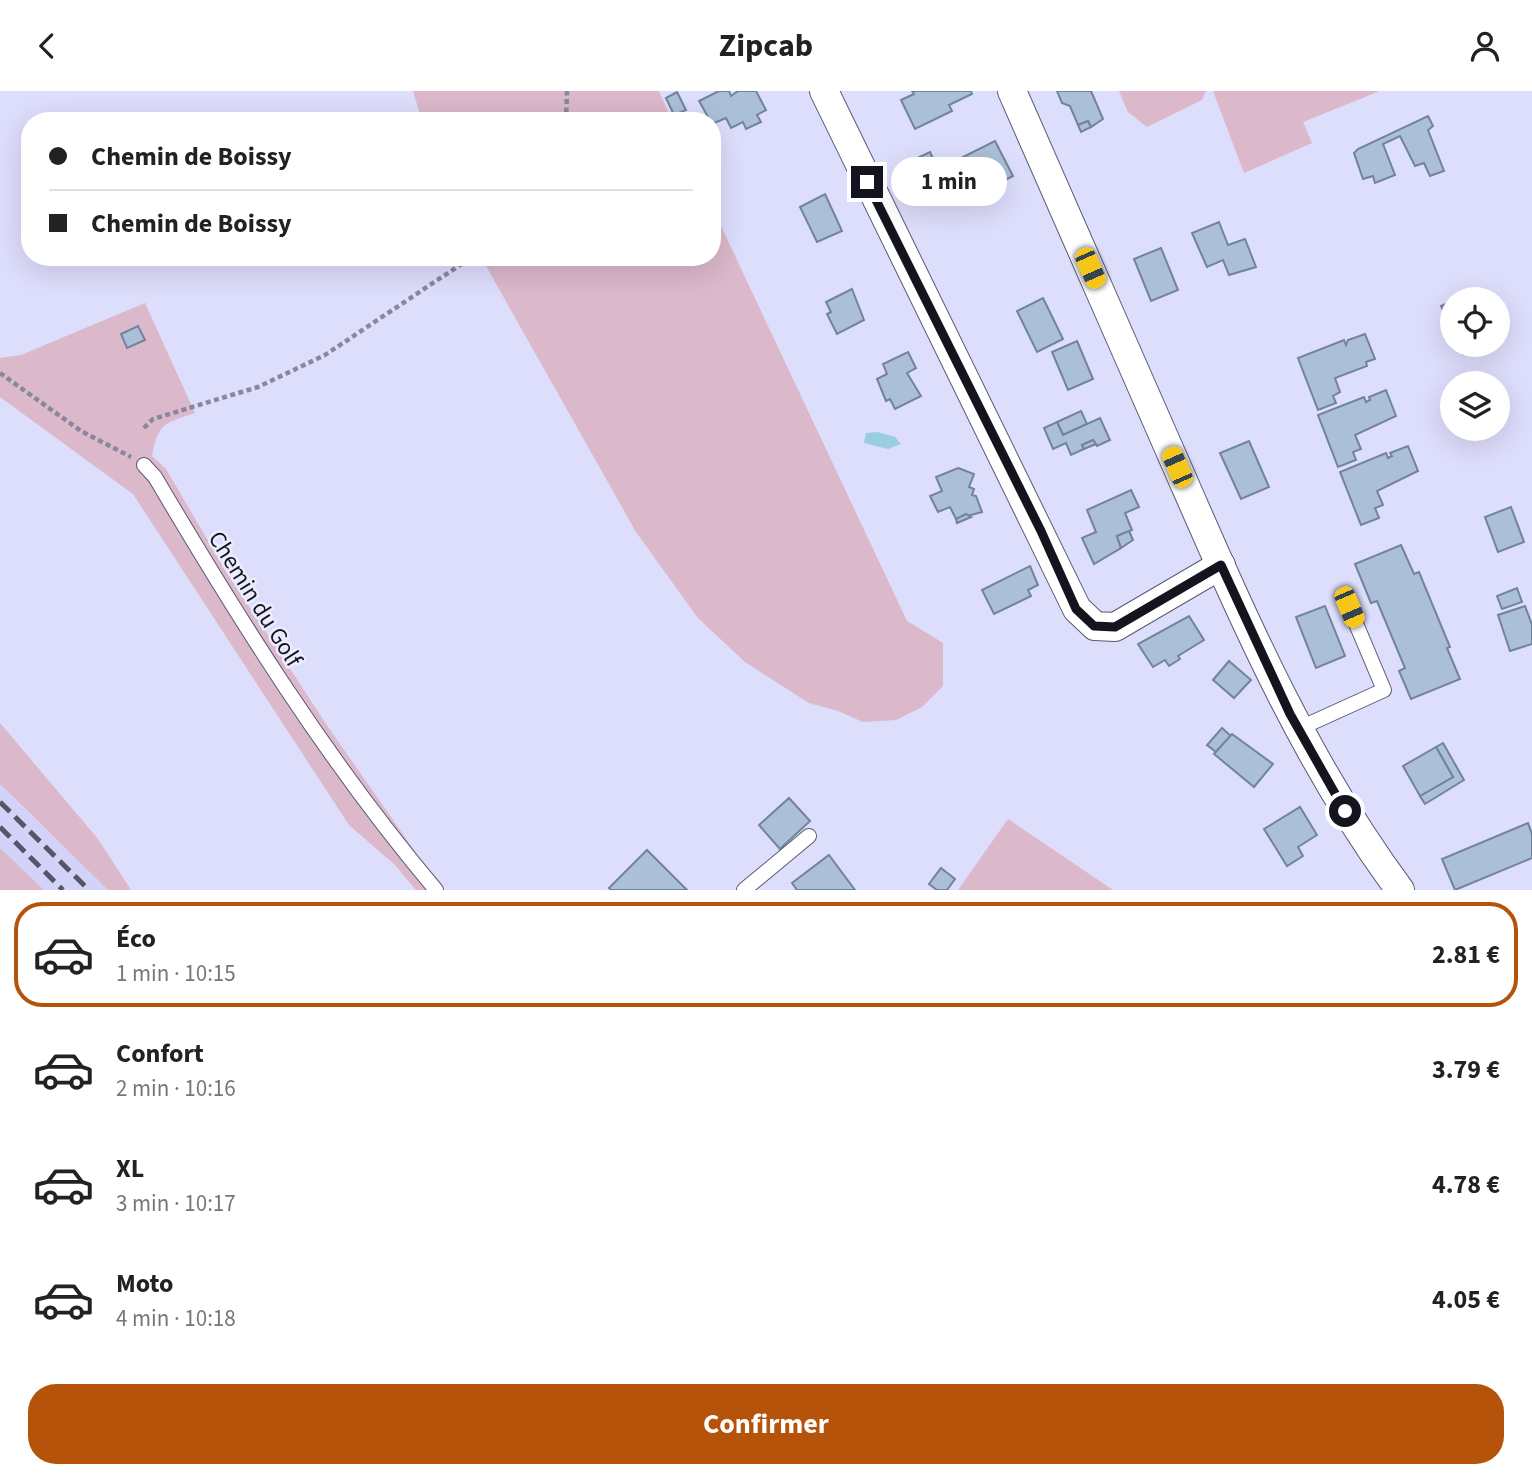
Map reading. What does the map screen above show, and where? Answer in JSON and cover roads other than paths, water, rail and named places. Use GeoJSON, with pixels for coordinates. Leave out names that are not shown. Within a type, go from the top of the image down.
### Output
{"type":"FeatureCollection","features":[{"type":"Feature","properties":{"kind":"street"},"geometry":{"type":"LineString","coordinates":[[824,91],[1076,609],[1094,626],[1115,627],[1221,565]]}},
{"type":"Feature","properties":{"kind":"street"},"geometry":{"type":"LineString","coordinates":[[1012,91],[1221,565],[1298,729],[1356,831],[1400,890]]}},
{"type":"Feature","properties":{"kind":"lane","name":"Chemin du Golf"},"geometry":{"type":"LineString","coordinates":[[144,465],[155,477],[303,718],[393,839],[436,890]]}},
{"type":"Feature","properties":{"kind":"lane"},"geometry":{"type":"LineString","coordinates":[[1298,729],[1384,690],[1349,607]]}},
{"type":"Feature","properties":{"kind":"lane"},"geometry":{"type":"LineString","coordinates":[[744,890],[809,836]]}},
{"type":"Feature","properties":{"kind":"railway"},"geometry":{"type":"LineString","coordinates":[[0,802],[89,890]]}},
{"type":"Feature","properties":{"kind":"railway"},"geometry":{"type":"LineString","coordinates":[[0,827],[63,890]]}}]}
